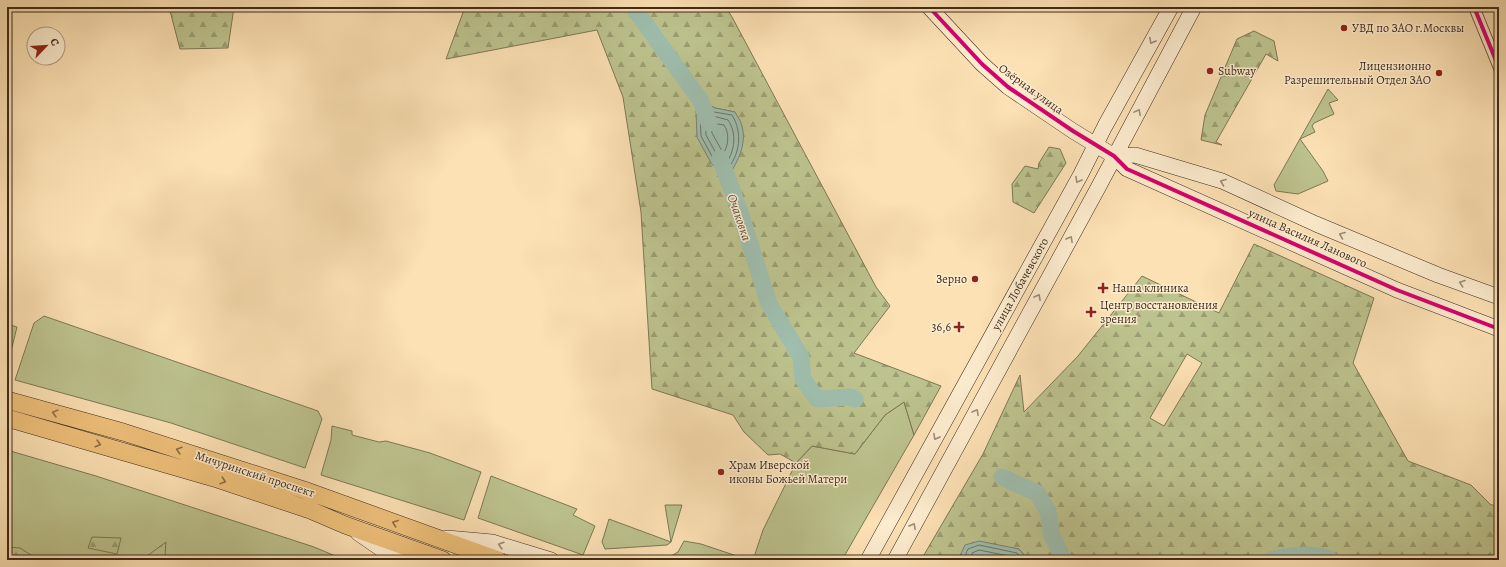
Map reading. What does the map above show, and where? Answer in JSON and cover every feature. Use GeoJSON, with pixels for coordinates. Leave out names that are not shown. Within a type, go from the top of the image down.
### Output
{"type":"FeatureCollection","features":[{"type":"Feature","properties":{"kind":"main road","name":"Озёрная улица"},"geometry":{"type":"LineString","coordinates":[[929,7],[982,64],[1008,87],[1114,156]]}},
{"type":"Feature","properties":{"kind":"main road","name":"улица Лобачевского"},"geometry":{"type":"LineString","coordinates":[[868,560],[1081,174],[1095,145],[1171,7]]}},
{"type":"Feature","properties":{"kind":"main road","name":"улица Лобачевского"},"geometry":{"type":"LineString","coordinates":[[895,560],[1194,7]]}},
{"type":"Feature","properties":{"kind":"main road","name":"улица Василия Ланового"},"geometry":{"type":"LineString","coordinates":[[1114,156],[1135,155],[1222,181],[1316,224],[1438,275],[1499,297]]}},
{"type":"Feature","properties":{"kind":"main road","name":"улица Василия Ланового"},"geometry":{"type":"LineString","coordinates":[[1114,156],[1127,169],[1397,290],[1499,328]]}},
{"type":"Feature","properties":{"kind":"main road","name":"Мичуринский проспект"},"geometry":{"type":"LineString","coordinates":[[7,400],[123,432],[194,454],[304,490],[498,560]]}},
{"type":"Feature","properties":{"kind":"main road","name":"Мичуринский проспект"},"geometry":{"type":"LineString","coordinates":[[7,418],[182,468],[310,510],[346,525],[443,560]]}},
{"type":"Feature","properties":{"kind":"main road"},"geometry":{"type":"LineString","coordinates":[[346,525],[387,553],[404,560]]}},
{"type":"Feature","properties":{"kind":"main road"},"geometry":{"type":"LineString","coordinates":[[432,536],[492,542],[552,560]]}},
{"type":"Feature","properties":{"kind":"street"},"geometry":{"type":"LineString","coordinates":[[1474,7],[1499,68]]}},
{"type":"Feature","properties":{"kind":"green space"},"geometry":{"type":"Polygon","coordinates":[[[169,7],[234,7],[228,48],[180,49],[169,7]]]}},
{"type":"Feature","properties":{"kind":"green space"},"geometry":{"type":"Polygon","coordinates":[[[465,7],[726,7],[876,287],[890,306],[854,353],[941,386],[914,435],[904,402],[885,415],[855,454],[812,446],[796,463],[780,454],[768,455],[744,432],[733,415],[652,389],[641,212],[623,97],[597,30],[446,59],[465,7]],[[701,101],[711,163],[727,178],[735,112],[715,108],[701,101]]]}},
{"type":"Feature","properties":{"kind":"green space"},"geometry":{"type":"Polygon","coordinates":[[[1254,31],[1274,41],[1278,61],[1266,54],[1216,142],[1222,145],[1201,140],[1205,115],[1237,39],[1254,31]]]}},
{"type":"Feature","properties":{"kind":"green space"},"geometry":{"type":"Polygon","coordinates":[[[1328,89],[1338,100],[1329,103],[1334,114],[1314,123],[1312,126],[1315,132],[1300,139],[1323,171],[1328,181],[1298,194],[1276,191],[1274,185],[1328,89]]]}},
{"type":"Feature","properties":{"kind":"green space"},"geometry":{"type":"Polygon","coordinates":[[[1049,147],[1060,149],[1066,163],[1034,213],[1013,202],[1012,184],[1025,166],[1038,169],[1039,163],[1049,147]]]}},
{"type":"Feature","properties":{"kind":"green space"},"geometry":{"type":"Polygon","coordinates":[[[1254,244],[1374,298],[1353,363],[1408,461],[1471,485],[1491,505],[1499,505],[1499,560],[1026,560],[1026,557],[1019,549],[999,546],[961,554],[965,560],[921,560],[983,454],[1020,375],[1024,412],[1078,356],[1142,276],[1219,313],[1254,244]],[[1187,354],[1150,418],[1164,426],[1202,363],[1187,354]]]}},
{"type":"Feature","properties":{"kind":"green space"},"geometry":{"type":"Polygon","coordinates":[[[44,316],[318,411],[322,419],[305,468],[171,423],[15,380],[34,323],[44,316]]]}},
{"type":"Feature","properties":{"kind":"green space"},"geometry":{"type":"Polygon","coordinates":[[[7,324],[17,327],[7,368],[7,324]]]}},
{"type":"Feature","properties":{"kind":"green space"},"geometry":{"type":"Polygon","coordinates":[[[904,402],[914,435],[842,560],[753,560],[763,530],[796,463],[812,446],[855,454],[885,415],[904,402]]]}},
{"type":"Feature","properties":{"kind":"green space"},"geometry":{"type":"Polygon","coordinates":[[[332,426],[352,431],[352,435],[379,442],[386,441],[430,453],[481,472],[464,520],[321,475],[331,440],[332,426]]]}},
{"type":"Feature","properties":{"kind":"green space"},"geometry":{"type":"Polygon","coordinates":[[[7,450],[96,476],[314,547],[345,560],[7,560],[7,450]]]}},
{"type":"Feature","properties":{"kind":"green space"},"geometry":{"type":"Polygon","coordinates":[[[491,476],[577,509],[573,515],[595,526],[583,555],[478,518],[491,476]]]}},
{"type":"Feature","properties":{"kind":"green space"},"geometry":{"type":"Polygon","coordinates":[[[665,505],[682,505],[671,542],[665,505]]]}},
{"type":"Feature","properties":{"kind":"green space"},"geometry":{"type":"Polygon","coordinates":[[[609,519],[671,542],[667,545],[605,549],[602,542],[609,519]]]}},
{"type":"Feature","properties":{"kind":"green space"},"geometry":{"type":"Polygon","coordinates":[[[92,537],[121,538],[117,554],[88,548],[92,537]]]}},
{"type":"Feature","properties":{"kind":"green space"},"geometry":{"type":"Polygon","coordinates":[[[684,541],[701,544],[749,560],[614,560],[671,556],[678,552],[684,541]]]}},
{"type":"Feature","properties":{"kind":"green space"},"geometry":{"type":"Polygon","coordinates":[[[166,542],[165,556],[162,560],[152,560],[147,556],[166,542]]]}},
{"type":"Feature","properties":{"kind":"green space"},"geometry":{"type":"Polygon","coordinates":[[[7,547],[20,548],[31,555],[27,560],[7,560],[7,547]]]}},
{"type":"Feature","properties":{"kind":"water"},"geometry":{"type":"Polygon","coordinates":[[[701,101],[715,108],[735,112],[740,120],[743,133],[742,147],[727,179],[711,163],[697,137],[696,111],[701,101]]]}},
{"type":"Feature","properties":{"kind":"water"},"geometry":{"type":"Polygon","coordinates":[[[979,541],[1019,549],[1026,557],[1026,560],[965,560],[961,554],[965,545],[979,541]]]}},
{"type":"Feature","properties":{"kind":"waterway","name":"Очаковка"},"geometry":{"type":"LineString","coordinates":[[633,7],[701,101],[709,123]]}},
{"type":"Feature","properties":{"kind":"waterway","name":"Очаковка"},"geometry":{"type":"LineString","coordinates":[[720,158],[740,212],[769,304],[801,357],[803,379],[817,399],[850,397],[855,399]]}},
{"type":"Feature","properties":{"kind":"waterway","name":"Очаковка"},"geometry":{"type":"LineString","coordinates":[[1002,477],[1037,493],[1048,511],[1052,536],[1064,560]]}},
{"type":"Feature","properties":{"kind":"waterway","name":"Очаковка"},"geometry":{"type":"LineString","coordinates":[[1272,560],[1285,556],[1302,555],[1318,556],[1331,560]]}},
{"type":"Feature","properties":{"kind":"cycle path"},"geometry":{"type":"LineString","coordinates":[[929,7],[982,64],[1008,87],[1073,131],[1114,156],[1127,169],[1397,290],[1499,329]]}},
{"type":"Feature","properties":{"kind":"cycle path"},"geometry":{"type":"LineString","coordinates":[[1474,7],[1499,68]]}},
{"type":"Feature","properties":{"kind":"place","name":"УВД по ЗАО г.Москвы"},"geometry":{"type":"Point","coordinates":[1344,28]}},
{"type":"Feature","properties":{"kind":"place","name":"Subway"},"geometry":{"type":"Point","coordinates":[1210,71]}},
{"type":"Feature","properties":{"kind":"place","name":"Лицензионно Разрешительный Отдел ЗАО"},"geometry":{"type":"Point","coordinates":[1439,73]}},
{"type":"Feature","properties":{"kind":"place","name":"Зерно"},"geometry":{"type":"Point","coordinates":[975,279]}},
{"type":"Feature","properties":{"kind":"place","name":"Наша клиника"},"geometry":{"type":"Point","coordinates":[1103,288]}},
{"type":"Feature","properties":{"kind":"place","name":"Центр восстановления зрения"},"geometry":{"type":"Point","coordinates":[1091,312]}},
{"type":"Feature","properties":{"kind":"place","name":"36,6"},"geometry":{"type":"Point","coordinates":[959,327]}},
{"type":"Feature","properties":{"kind":"place","name":"Храм Иверской иконы Божьей Матери"},"geometry":{"type":"Point","coordinates":[721,472]}}]}
